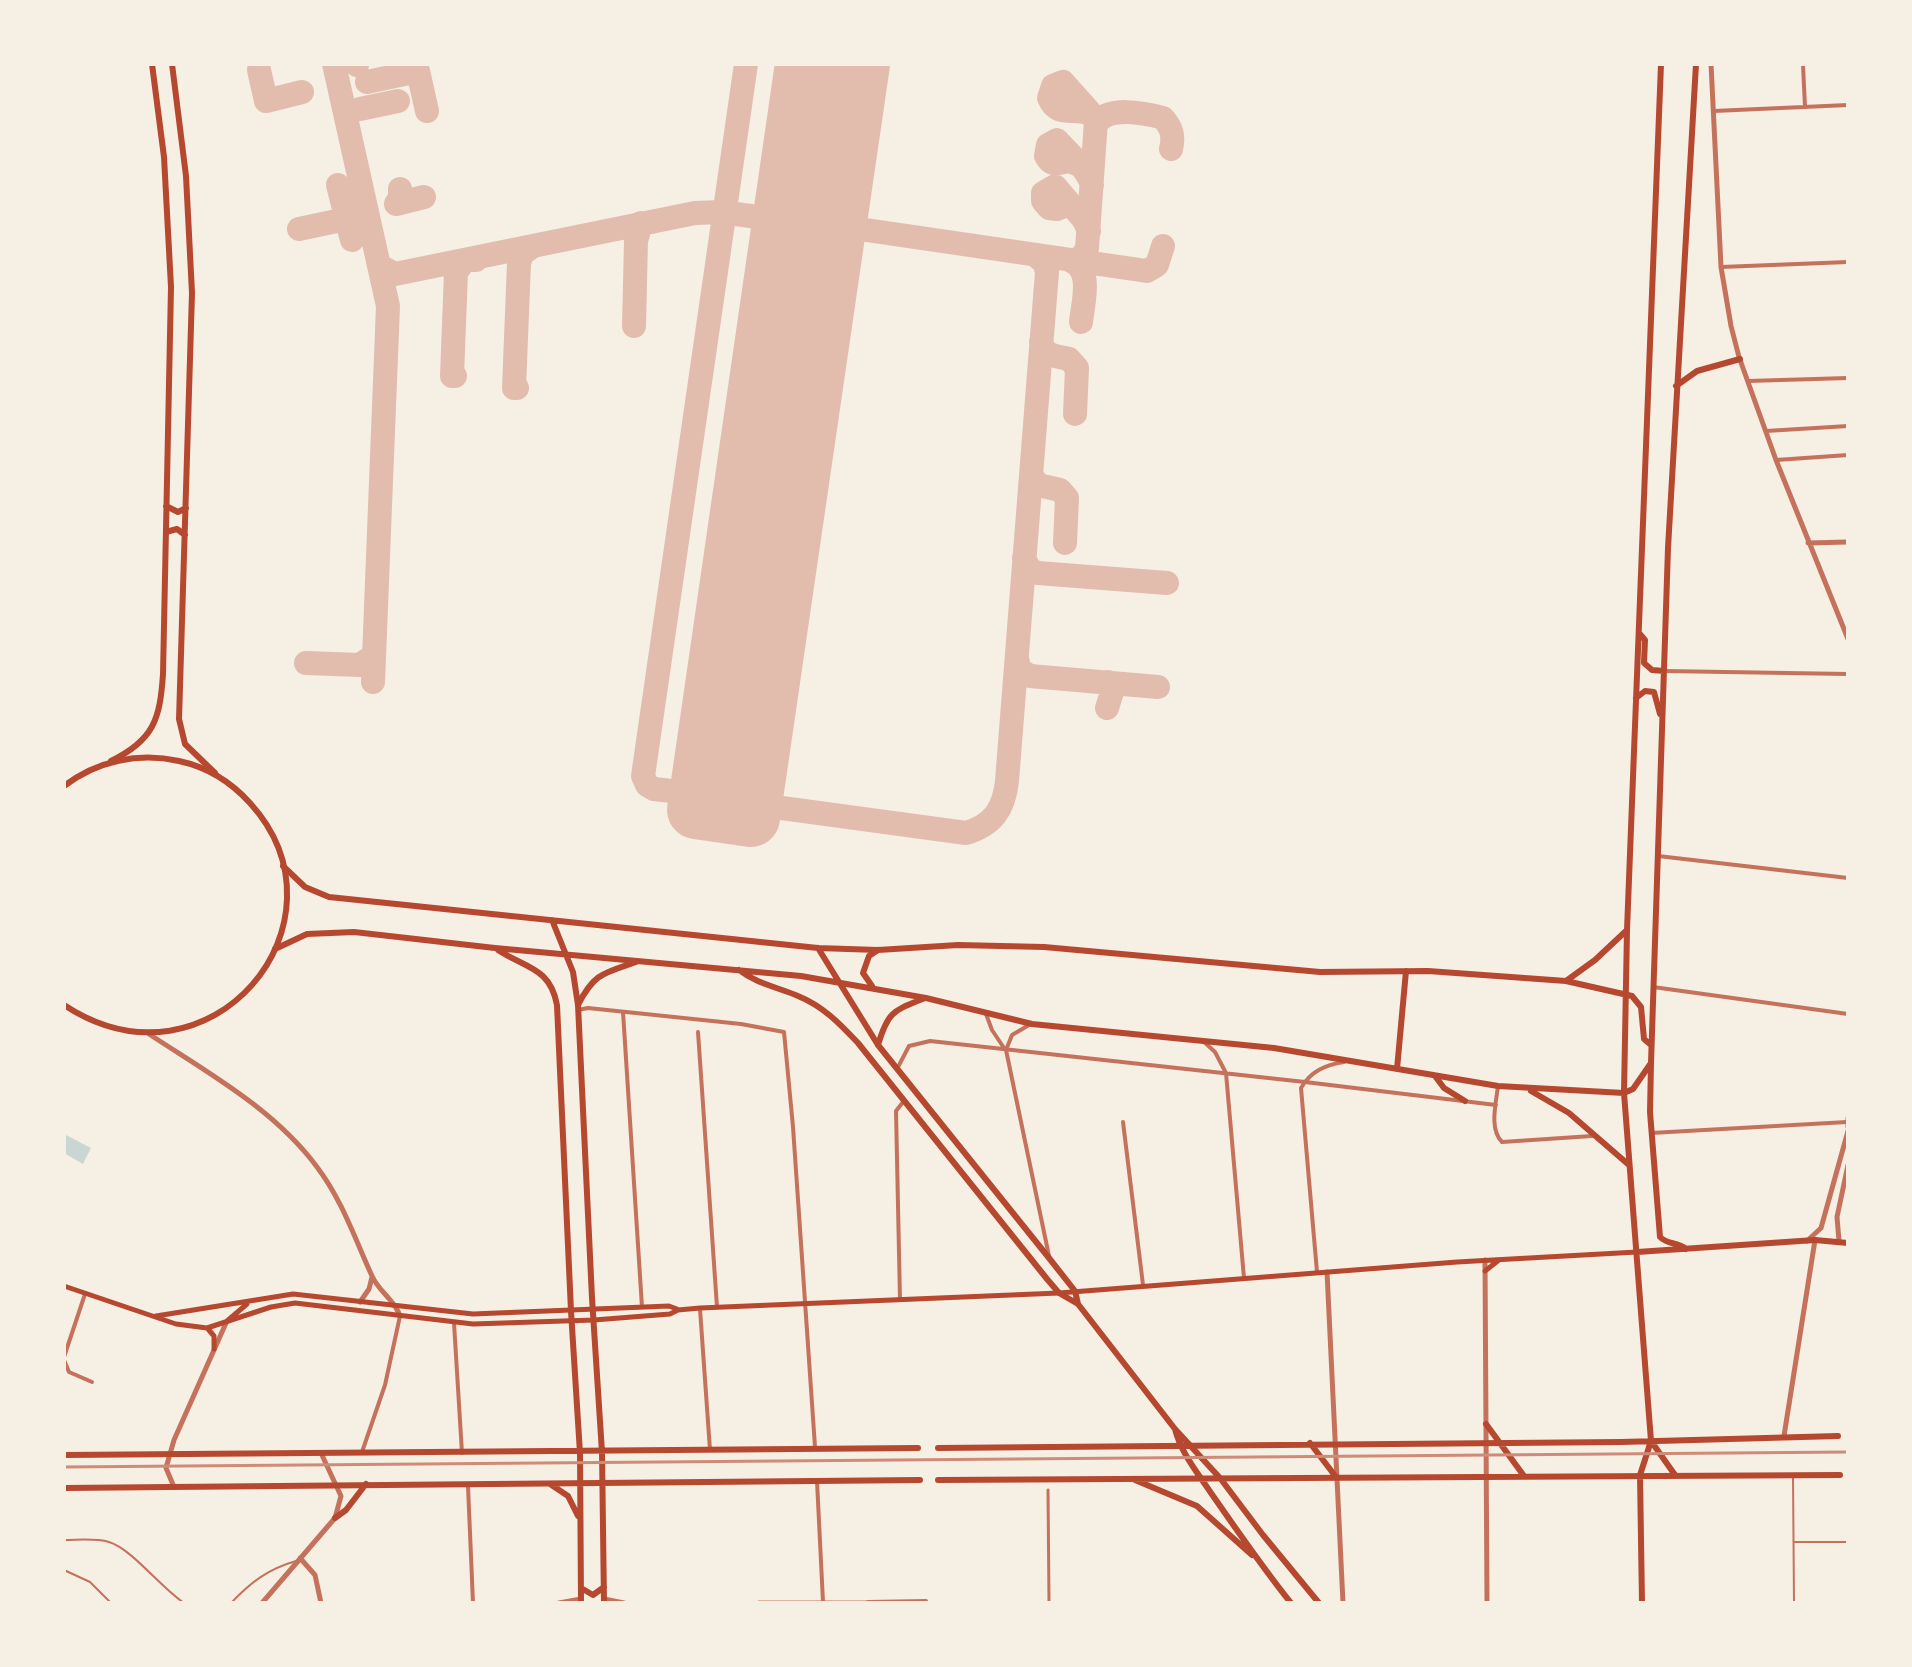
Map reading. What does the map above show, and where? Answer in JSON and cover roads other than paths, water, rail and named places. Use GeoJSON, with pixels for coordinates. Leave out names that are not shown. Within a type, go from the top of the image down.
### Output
{"type":"FeatureCollection","features":[{"type":"Feature","properties":{"kind":"main road"},"geometry":{"type":"LineString","coordinates":[[64,786],[139,744],[150,731],[158,713],[163,674],[171,287],[164,157],[152,64]]}},
{"type":"Feature","properties":{"kind":"main road"},"geometry":{"type":"LineString","coordinates":[[64,1005],[104,1026],[149,1034],[172,1032],[215,1016],[251,988],[275,949],[284,917],[283,866],[274,839],[259,813],[240,791],[216,774],[185,744],[179,727],[192,293],[186,176],[172,64]]}},
{"type":"Feature","properties":{"kind":"main road"},"geometry":{"type":"LineString","coordinates":[[1642,1603],[1640,1475],[1651,1441],[1624,1093],[1627,930],[1661,64]]}},
{"type":"Feature","properties":{"kind":"main road"},"geometry":{"type":"LineString","coordinates":[[1686,1249],[1680,1243],[1667,1242],[1660,1237],[1651,1133],[1651,1045],[1676,386],[1696,64]]}},
{"type":"Feature","properties":{"kind":"main road"},"geometry":{"type":"LineString","coordinates":[[1676,386],[1697,371],[1740,359]]}},
{"type":"Feature","properties":{"kind":"main road"},"geometry":{"type":"LineString","coordinates":[[166,506],[178,512],[186,508]]}},
{"type":"Feature","properties":{"kind":"main road"},"geometry":{"type":"LineString","coordinates":[[166,532],[177,529],[185,535]]}},
{"type":"Feature","properties":{"kind":"main road"},"geometry":{"type":"LineString","coordinates":[[1639,633],[1645,640],[1644,663],[1652,670],[1664,671]]}},
{"type":"Feature","properties":{"kind":"main road"},"geometry":{"type":"LineString","coordinates":[[1636,698],[1645,691],[1654,692],[1663,717]]}},
{"type":"Feature","properties":{"kind":"main road"},"geometry":{"type":"LineString","coordinates":[[108,762],[135,757],[163,757],[190,763],[216,774]]}},
{"type":"Feature","properties":{"kind":"main road"},"geometry":{"type":"LineString","coordinates":[[283,866],[313,892],[329,897],[818,948],[1044,947],[1320,972],[1406,971],[1566,981],[1626,993],[1641,1007],[1642,1033],[1651,1045]]}},
{"type":"Feature","properties":{"kind":"main road"},"geometry":{"type":"LineString","coordinates":[[552,920],[573,972],[578,1007],[602,1452],[604,1601]]}},
{"type":"Feature","properties":{"kind":"main road"},"geometry":{"type":"LineString","coordinates":[[1566,981],[1595,960],[1627,930]]}},
{"type":"Feature","properties":{"kind":"main road"},"geometry":{"type":"LineString","coordinates":[[275,949],[307,934],[332,931],[838,981],[926,998],[1032,1024],[1274,1048],[1528,1089],[1624,1093],[1633,1089],[1651,1063]]}},
{"type":"Feature","properties":{"kind":"main road"},"geometry":{"type":"LineString","coordinates":[[495,948],[541,974],[549,982],[555,996],[580,1453],[581,1601]]}},
{"type":"Feature","properties":{"kind":"main road"},"geometry":{"type":"LineString","coordinates":[[818,948],[878,1045],[1075,1291],[1078,1304]]}},
{"type":"Feature","properties":{"kind":"main road"},"geometry":{"type":"LineString","coordinates":[[872,987],[863,973],[869,956],[878,950]]}},
{"type":"Feature","properties":{"kind":"main road"},"geometry":{"type":"LineString","coordinates":[[578,1007],[586,987],[596,978],[641,961]]}},
{"type":"Feature","properties":{"kind":"main road"},"geometry":{"type":"LineString","coordinates":[[739,970],[750,978],[799,996],[825,1011],[858,1043],[1059,1293],[1078,1304],[1175,1429],[1192,1444],[1319,1603]]}},
{"type":"Feature","properties":{"kind":"main road"},"geometry":{"type":"LineString","coordinates":[[1397,1069],[1406,971]]}},
{"type":"Feature","properties":{"kind":"main road"},"geometry":{"type":"LineString","coordinates":[[878,1045],[892,1012],[926,998]]}},
{"type":"Feature","properties":{"kind":"main road"},"geometry":{"type":"LineString","coordinates":[[1435,1076],[1444,1088],[1465,1101]]}},
{"type":"Feature","properties":{"kind":"main road"},"geometry":{"type":"LineString","coordinates":[[1528,1089],[1558,1106],[1629,1165]]}},
{"type":"Feature","properties":{"kind":"main road"},"geometry":{"type":"LineString","coordinates":[[64,1286],[176,1324],[207,1328],[271,1307],[295,1303],[454,1323],[519,1323],[670,1314],[678,1310],[717,1307],[1059,1293],[1500,1259],[1811,1241],[1848,1243]]}},
{"type":"Feature","properties":{"kind":"main road"},"geometry":{"type":"LineString","coordinates":[[1485,1271],[1500,1259]]}},
{"type":"Feature","properties":{"kind":"main road"},"geometry":{"type":"LineString","coordinates":[[156,1316],[300,1294],[473,1314],[669,1306],[678,1310]]}},
{"type":"Feature","properties":{"kind":"main road"},"geometry":{"type":"LineString","coordinates":[[226,1323],[251,1302]]}},
{"type":"Feature","properties":{"kind":"main road"},"geometry":{"type":"LineString","coordinates":[[473,1314],[473,1324]]}},
{"type":"Feature","properties":{"kind":"main road"},"geometry":{"type":"LineString","coordinates":[[518,1314],[519,1323]]}},
{"type":"Feature","properties":{"kind":"main road"},"geometry":{"type":"LineString","coordinates":[[207,1328],[214,1336],[214,1349]]}},
{"type":"Feature","properties":{"kind":"main road"},"geometry":{"type":"LineString","coordinates":[[1486,1424],[1524,1476]]}},
{"type":"Feature","properties":{"kind":"main road"},"geometry":{"type":"LineString","coordinates":[[1175,1429],[1179,1444],[1201,1478],[1253,1556],[1291,1603]]}},
{"type":"Feature","properties":{"kind":"main road"},"geometry":{"type":"LineString","coordinates":[[938,1448],[1651,1441],[1838,1436]]}},
{"type":"Feature","properties":{"kind":"main road"},"geometry":{"type":"LineString","coordinates":[[1651,1441],[1675,1475]]}},
{"type":"Feature","properties":{"kind":"main road"},"geometry":{"type":"LineString","coordinates":[[1310,1443],[1336,1477]]}},
{"type":"Feature","properties":{"kind":"main road"},"geometry":{"type":"LineString","coordinates":[[64,1455],[918,1448]]}},
{"type":"Feature","properties":{"kind":"main road"},"geometry":{"type":"LineString","coordinates":[[938,1480],[1840,1475]]}},
{"type":"Feature","properties":{"kind":"main road"},"geometry":{"type":"LineString","coordinates":[[1132,1479],[1197,1506],[1253,1556]]}},
{"type":"Feature","properties":{"kind":"main road"},"geometry":{"type":"LineString","coordinates":[[64,1488],[920,1480]]}},
{"type":"Feature","properties":{"kind":"main road"},"geometry":{"type":"LineString","coordinates":[[546,1483],[558,1488],[570,1499],[581,1526]]}},
{"type":"Feature","properties":{"kind":"main road"},"geometry":{"type":"LineString","coordinates":[[335,1518],[346,1510],[366,1484]]}},
{"type":"Feature","properties":{"kind":"main road"},"geometry":{"type":"LineString","coordinates":[[581,1588],[593,1595],[604,1587]]}},
{"type":"Feature","properties":{"kind":"street"},"geometry":{"type":"LineString","coordinates":[[1711,64],[1721,267],[1731,326],[1776,460],[1848,639]]}},
{"type":"Feature","properties":{"kind":"street"},"geometry":{"type":"LineString","coordinates":[[1753,64],[1827,64]]}},
{"type":"Feature","properties":{"kind":"street"},"geometry":{"type":"LineString","coordinates":[[1803,65],[1805,107]]}},
{"type":"Feature","properties":{"kind":"street"},"geometry":{"type":"LineString","coordinates":[[1714,111],[1848,105]]}},
{"type":"Feature","properties":{"kind":"street"},"geometry":{"type":"LineString","coordinates":[[1721,267],[1848,262]]}},
{"type":"Feature","properties":{"kind":"street"},"geometry":{"type":"LineString","coordinates":[[1748,381],[1848,378]]}},
{"type":"Feature","properties":{"kind":"street"},"geometry":{"type":"LineString","coordinates":[[1766,431],[1848,426]]}},
{"type":"Feature","properties":{"kind":"street"},"geometry":{"type":"LineString","coordinates":[[1776,460],[1848,455]]}},
{"type":"Feature","properties":{"kind":"street"},"geometry":{"type":"LineString","coordinates":[[1808,543],[1848,542]]}},
{"type":"Feature","properties":{"kind":"street"},"geometry":{"type":"LineString","coordinates":[[1664,671],[1848,674]]}},
{"type":"Feature","properties":{"kind":"street"},"geometry":{"type":"LineString","coordinates":[[1658,856],[1848,878]]}},
{"type":"Feature","properties":{"kind":"street"},"geometry":{"type":"LineString","coordinates":[[1653,987],[1848,1014]]}},
{"type":"Feature","properties":{"kind":"street"},"geometry":{"type":"LineString","coordinates":[[578,1007],[741,1024],[784,1032],[815,1449]]}},
{"type":"Feature","properties":{"kind":"street"},"geometry":{"type":"LineString","coordinates":[[623,1012],[642,1307]]}},
{"type":"Feature","properties":{"kind":"street"},"geometry":{"type":"LineString","coordinates":[[986,1014],[996,1038],[1006,1050],[1049,1258]]}},
{"type":"Feature","properties":{"kind":"street"},"geometry":{"type":"LineString","coordinates":[[1006,1050],[1012,1035],[1032,1024]]}},
{"type":"Feature","properties":{"kind":"street"},"geometry":{"type":"LineString","coordinates":[[698,1032],[717,1307]]}},
{"type":"Feature","properties":{"kind":"street"},"geometry":{"type":"LineString","coordinates":[[149,1034],[253,1104],[298,1143],[330,1187],[372,1276],[383,1294],[395,1305],[400,1316],[385,1385],[362,1453]]}},
{"type":"Feature","properties":{"kind":"street"},"geometry":{"type":"LineString","coordinates":[[897,1069],[909,1046],[930,1041],[1496,1105]]}},
{"type":"Feature","properties":{"kind":"street"},"geometry":{"type":"LineString","coordinates":[[1203,1041],[1215,1052],[1226,1073],[1244,1278]]}},
{"type":"Feature","properties":{"kind":"street"},"geometry":{"type":"LineString","coordinates":[[1317,1272],[1301,1088],[1315,1071],[1330,1064],[1352,1061]]}},
{"type":"Feature","properties":{"kind":"street"},"geometry":{"type":"LineString","coordinates":[[1498,1086],[1495,1131],[1502,1142],[1596,1135]]}},
{"type":"Feature","properties":{"kind":"street"},"geometry":{"type":"LineString","coordinates":[[900,1300],[896,1111],[903,1102]]}},
{"type":"Feature","properties":{"kind":"street"},"geometry":{"type":"LineString","coordinates":[[1123,1122],[1143,1285]]}},
{"type":"Feature","properties":{"kind":"street"},"geometry":{"type":"LineString","coordinates":[[1651,1133],[1848,1125],[1821,1228],[1811,1241],[1784,1436]]}},
{"type":"Feature","properties":{"kind":"street"},"geometry":{"type":"LineString","coordinates":[[1839,1241],[1837,1217],[1848,1165]]}},
{"type":"Feature","properties":{"kind":"street"},"geometry":{"type":"LineString","coordinates":[[1485,1260],[1487,1603]]}},
{"type":"Feature","properties":{"kind":"street"},"geometry":{"type":"LineString","coordinates":[[1327,1272],[1343,1603]]}},
{"type":"Feature","properties":{"kind":"street"},"geometry":{"type":"LineString","coordinates":[[360,1302],[369,1289],[372,1276]]}},
{"type":"Feature","properties":{"kind":"street"},"geometry":{"type":"LineString","coordinates":[[85,1294],[64,1359],[69,1372],[92,1382]]}},
{"type":"Feature","properties":{"kind":"street"},"geometry":{"type":"LineString","coordinates":[[700,1308],[710,1450]]}},
{"type":"Feature","properties":{"kind":"street"},"geometry":{"type":"LineString","coordinates":[[175,1488],[167,1473],[170,1455],[180,1423],[226,1323]]}},
{"type":"Feature","properties":{"kind":"street"},"geometry":{"type":"LineString","coordinates":[[454,1323],[462,1453]]}},
{"type":"Feature","properties":{"kind":"street"},"geometry":{"type":"LineString","coordinates":[[262,1603],[335,1518],[340,1503],[338,1485],[321,1453]]}},
{"type":"Feature","properties":{"kind":"street"},"geometry":{"type":"LineString","coordinates":[[817,1481],[823,1602]]}},
{"type":"Feature","properties":{"kind":"street"},"geometry":{"type":"LineString","coordinates":[[468,1484],[473,1603]]}},
{"type":"Feature","properties":{"kind":"street"},"geometry":{"type":"LineString","coordinates":[[1048,1490],[1049,1603]]}},
{"type":"Feature","properties":{"kind":"street"},"geometry":{"type":"LineString","coordinates":[[299,1559],[315,1575],[321,1603]]}},
{"type":"Feature","properties":{"kind":"street"},"geometry":{"type":"LineString","coordinates":[[559,1603],[581,1601]]}},
{"type":"Feature","properties":{"kind":"street"},"geometry":{"type":"LineString","coordinates":[[604,1601],[624,1603]]}},
{"type":"Feature","properties":{"kind":"street"},"geometry":{"type":"LineString","coordinates":[[759,1603],[926,1601]]}},
{"type":"Feature","properties":{"kind":"lane"},"geometry":{"type":"LineString","coordinates":[[1793,1474],[1794,1603]]}},
{"type":"Feature","properties":{"kind":"lane"},"geometry":{"type":"LineString","coordinates":[[64,1540],[97,1540],[120,1546],[184,1603]]}},
{"type":"Feature","properties":{"kind":"lane"},"geometry":{"type":"LineString","coordinates":[[1794,1542],[1848,1542]]}},
{"type":"Feature","properties":{"kind":"lane"},"geometry":{"type":"LineString","coordinates":[[231,1603],[253,1580],[299,1559]]}},
{"type":"Feature","properties":{"kind":"lane"},"geometry":{"type":"LineString","coordinates":[[64,1570],[90,1582],[111,1603]]}},
{"type":"Feature","properties":{"kind":"railway"},"geometry":{"type":"LineString","coordinates":[[64,1467],[1848,1452]]}}]}
